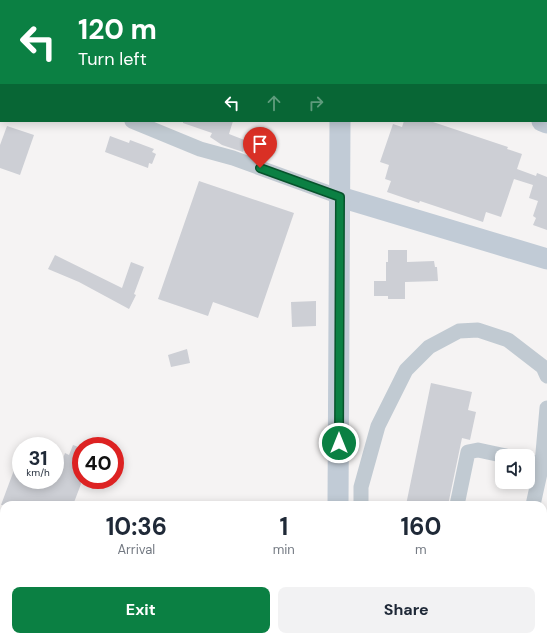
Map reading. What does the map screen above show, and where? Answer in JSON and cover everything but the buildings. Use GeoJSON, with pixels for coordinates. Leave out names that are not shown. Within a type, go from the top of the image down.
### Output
{"type":"FeatureCollection","features":[{"type":"Feature","properties":{"kind":"street"},"geometry":{"type":"LineString","coordinates":[[134,122],[200,149],[233,158],[340,197],[547,259]]}},
{"type":"Feature","properties":{"kind":"street"},"geometry":{"type":"LineString","coordinates":[[338,501],[340,122]]}},
{"type":"Feature","properties":{"kind":"street"},"geometry":{"type":"LineString","coordinates":[[361,501],[361,487],[381,420],[406,370],[429,347],[459,331],[478,330],[508,340],[538,363],[543,368],[547,376]]}},
{"type":"Feature","properties":{"kind":"street"},"geometry":{"type":"LineString","coordinates":[[534,501],[547,408]]}},
{"type":"Feature","properties":{"kind":"street"},"geometry":{"type":"LineString","coordinates":[[458,501],[468,452],[478,450],[495,454]]}},
{"type":"Feature","properties":{"kind":"route"},"geometry":{"type":"LineString","coordinates":[[260,168],[340,197],[339,443]]}}]}
